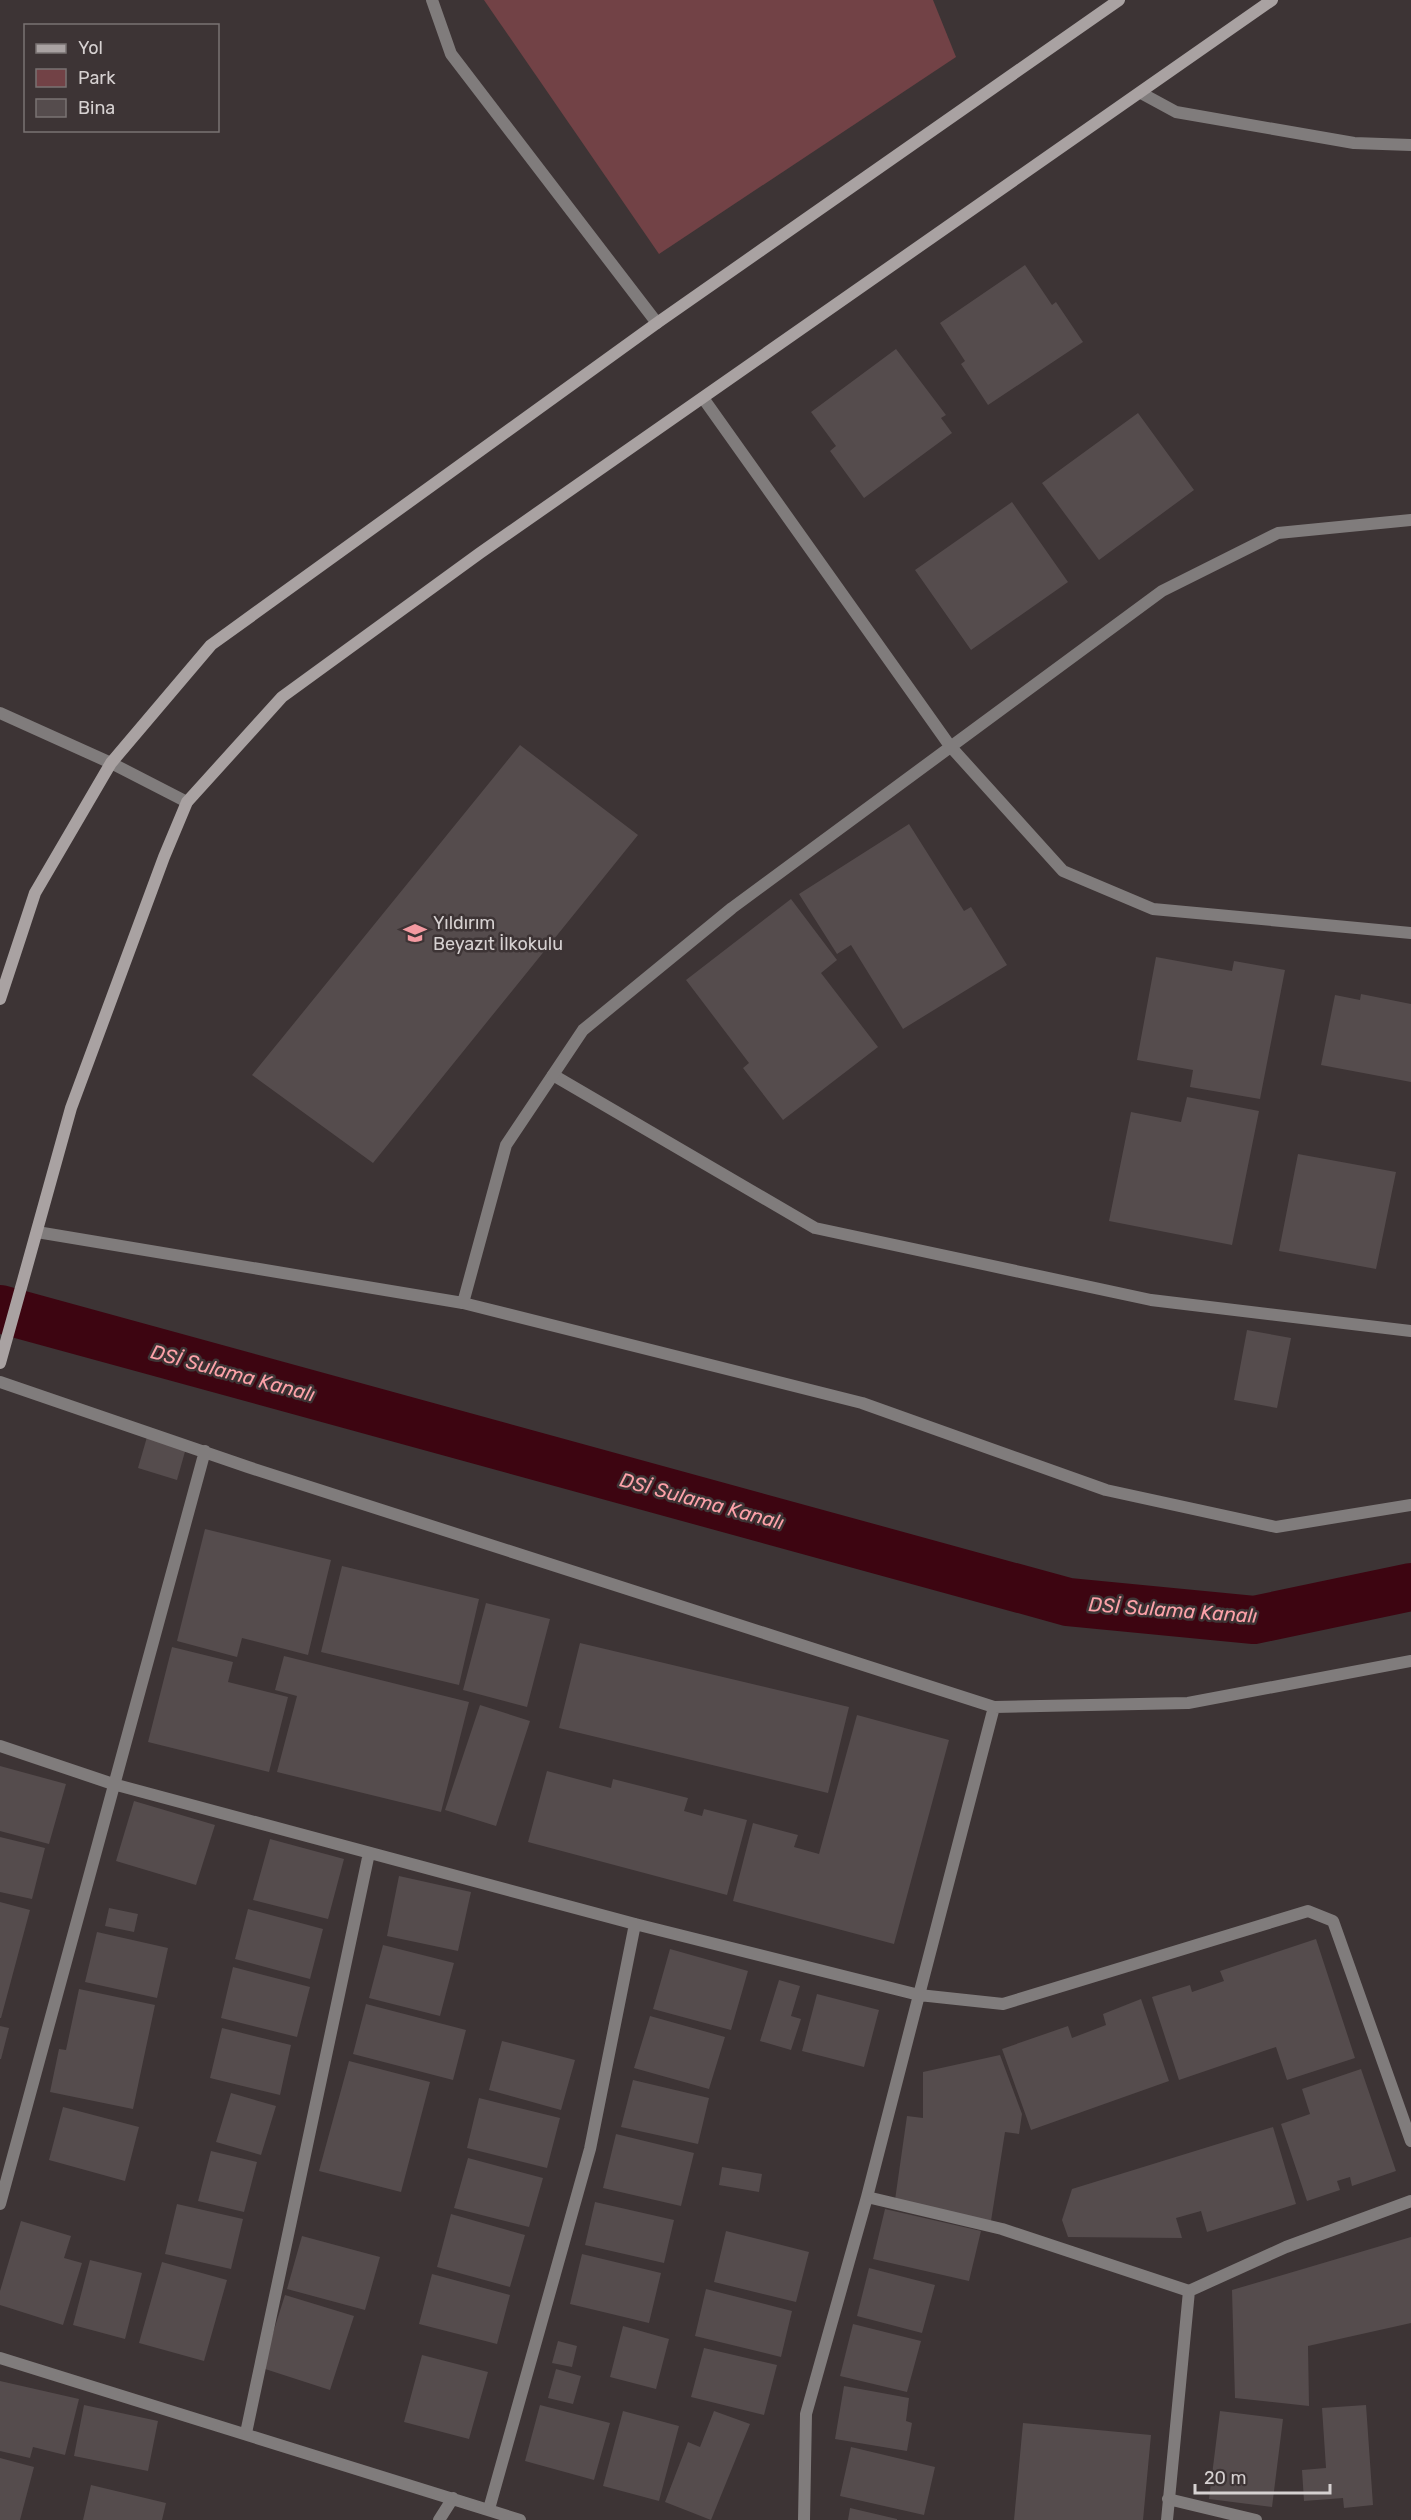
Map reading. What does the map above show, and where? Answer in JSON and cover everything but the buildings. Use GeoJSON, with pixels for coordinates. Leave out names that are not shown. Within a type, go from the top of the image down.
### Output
{"type":"FeatureCollection","features":[{"type":"Feature","properties":{"kind":"main road"},"geometry":{"type":"LineString","coordinates":[[0,999],[35,893],[111,763],[212,645],[657,323],[1119,0]]}},
{"type":"Feature","properties":{"kind":"main road"},"geometry":{"type":"LineString","coordinates":[[0,1363],[71,1108],[164,857],[188,802],[282,697],[480,553],[1272,0]]}},
{"type":"Feature","properties":{"kind":"street"},"geometry":{"type":"LineString","coordinates":[[432,0],[451,54],[657,323]]}},
{"type":"Feature","properties":{"kind":"street"},"geometry":{"type":"LineString","coordinates":[[1141,93],[1176,112],[1354,143],[1411,146]]}},
{"type":"Feature","properties":{"kind":"street"},"geometry":{"type":"LineString","coordinates":[[703,398],[950,746],[1063,872],[1153,909],[1411,933]]}},
{"type":"Feature","properties":{"kind":"street"},"geometry":{"type":"LineString","coordinates":[[463,1303],[506,1145],[583,1030],[732,908],[1162,591],[1278,533],[1411,520]]}},
{"type":"Feature","properties":{"kind":"street"},"geometry":{"type":"LineString","coordinates":[[0,713],[111,763],[188,802]]}},
{"type":"Feature","properties":{"kind":"street"},"geometry":{"type":"LineString","coordinates":[[553,1075],[815,1228],[1151,1300],[1411,1331]]}},
{"type":"Feature","properties":{"kind":"street"},"geometry":{"type":"LineString","coordinates":[[37,1232],[463,1303],[862,1403],[1106,1490],[1276,1527],[1411,1505]]}},
{"type":"Feature","properties":{"kind":"street"},"geometry":{"type":"LineString","coordinates":[[0,1382],[205,1451],[994,1707],[1188,1703],[1411,1661]]}},
{"type":"Feature","properties":{"kind":"street"},"geometry":{"type":"LineString","coordinates":[[0,2204],[205,1451]]}},
{"type":"Feature","properties":{"kind":"street"},"geometry":{"type":"LineString","coordinates":[[804,2520],[807,2414],[867,2197],[994,1707]]}},
{"type":"Feature","properties":{"kind":"street"},"geometry":{"type":"LineString","coordinates":[[0,1746],[113,1784],[635,1924],[919,1995],[1003,2004],[1308,1911],[1333,1921],[1411,2141]]}},
{"type":"Feature","properties":{"kind":"street"},"geometry":{"type":"LineString","coordinates":[[246,2433],[369,1853]]}},
{"type":"Feature","properties":{"kind":"street"},"geometry":{"type":"LineString","coordinates":[[489,2509],[590,2149],[635,1924]]}},
{"type":"Feature","properties":{"kind":"street"},"geometry":{"type":"LineString","coordinates":[[867,2197],[1002,2229],[1189,2291],[1286,2247],[1411,2201]]}},
{"type":"Feature","properties":{"kind":"street"},"geometry":{"type":"LineString","coordinates":[[1167,2520],[1189,2291]]}},
{"type":"Feature","properties":{"kind":"street"},"geometry":{"type":"LineString","coordinates":[[0,2358],[520,2520]]}},
{"type":"Feature","properties":{"kind":"street"},"geometry":{"type":"LineString","coordinates":[[439,2520],[453,2498]]}},
{"type":"Feature","properties":{"kind":"street"},"geometry":{"type":"LineString","coordinates":[[1168,2499],[1256,2520]]}},
{"type":"Feature","properties":{"kind":"green space"},"geometry":{"type":"Polygon","coordinates":[[[484,0],[933,0],[956,57],[659,254],[484,0]]]}},
{"type":"Feature","properties":{"kind":"waterway","name":"DSİ Sulama Kanalı"},"geometry":{"type":"LineString","coordinates":[[0,1309],[1068,1602],[1254,1620],[1411,1587]]}},
{"type":"Feature","properties":{"kind":"place","name":"Yıldırım Beyazıt İlkokulu"},"geometry":{"type":"Point","coordinates":[415,933]}}]}
